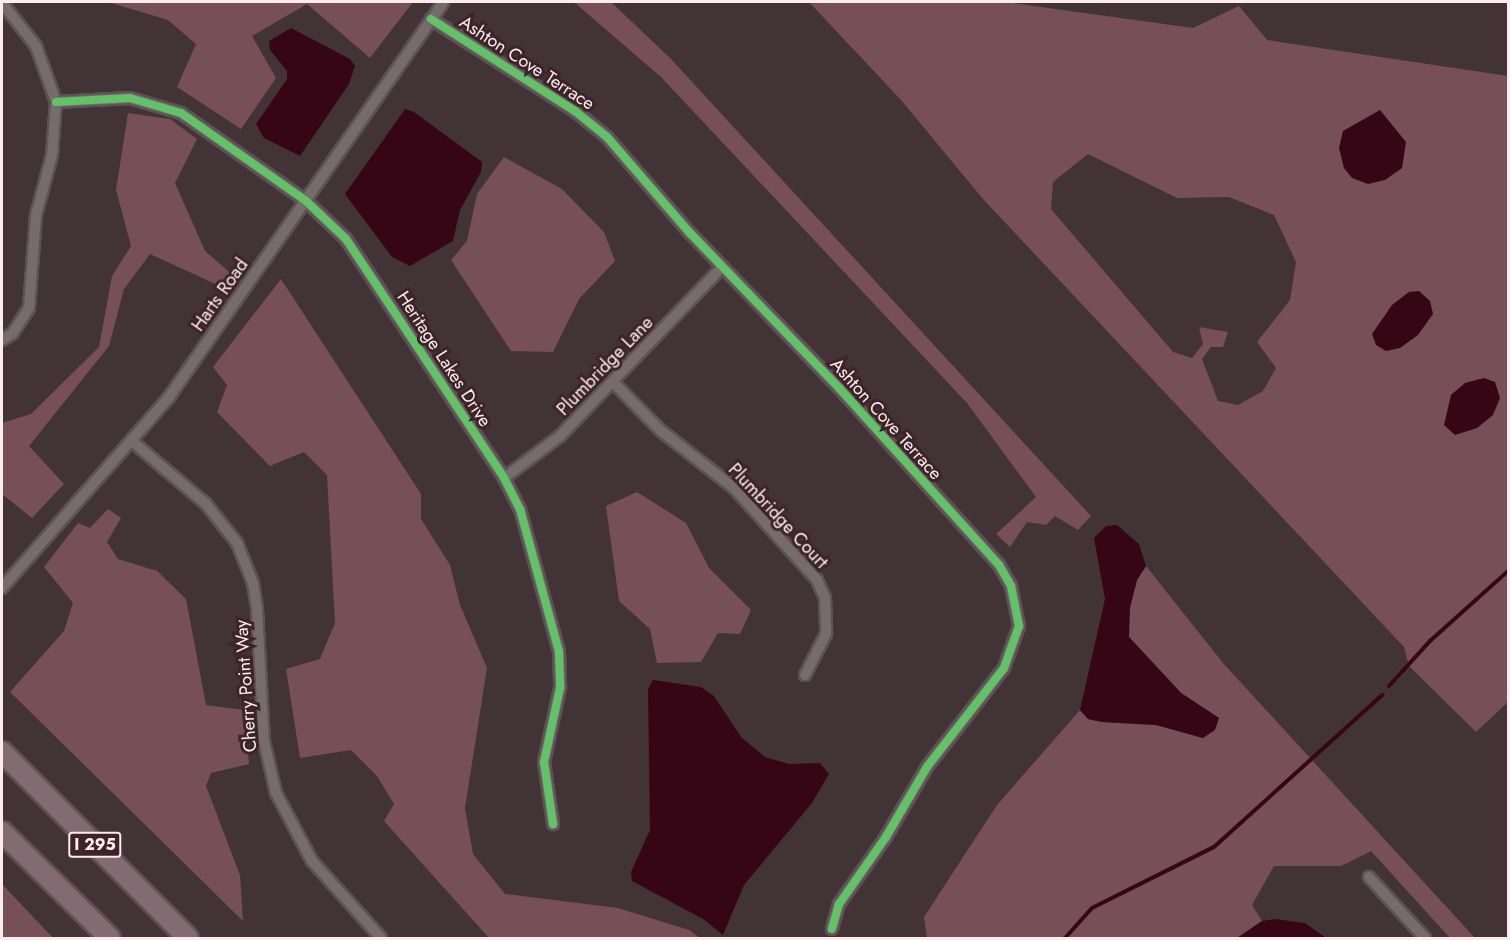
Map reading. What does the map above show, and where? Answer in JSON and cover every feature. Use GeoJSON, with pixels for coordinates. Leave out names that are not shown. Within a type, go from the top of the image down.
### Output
{"type":"FeatureCollection","features":[{"type":"Feature","properties":{"kind":"highway","name":"I 295"},"geometry":{"type":"LineString","coordinates":[[2,752],[188,939]]}},
{"type":"Feature","properties":{"kind":"highway"},"geometry":{"type":"LineString","coordinates":[[2,832],[110,939]]}},
{"type":"Feature","properties":{"kind":"street","name":"Harts Road"},"geometry":{"type":"LineString","coordinates":[[2,588],[133,442],[170,397],[444,2]]}},
{"type":"Feature","properties":{"kind":"street"},"geometry":{"type":"LineString","coordinates":[[2,3],[36,46],[56,102],[52,155],[36,214],[29,308],[13,333],[2,340]]}},
{"type":"Feature","properties":{"kind":"street","name":"Ashton Cove Terrace"},"geometry":{"type":"LineString","coordinates":[[431,19],[591,124],[722,267],[840,389],[999,565],[1017,606],[1014,648],[1004,668],[927,766],[886,837],[839,904],[832,929]]}},
{"type":"Feature","properties":{"kind":"street","name":"Heritage Lakes Drive"},"geometry":{"type":"LineString","coordinates":[[56,102],[130,98],[165,107],[199,124],[306,201],[346,239],[504,478],[527,531],[559,652],[560,688],[544,762],[553,824]]}},
{"type":"Feature","properties":{"kind":"street","name":"Plumbridge Lane"},"geometry":{"type":"LineString","coordinates":[[504,478],[561,436],[722,267]]}},
{"type":"Feature","properties":{"kind":"street","name":"Plumbridge Court"},"geometry":{"type":"LineString","coordinates":[[613,382],[669,438],[734,488],[817,580],[825,598],[826,634],[805,675]]}},
{"type":"Feature","properties":{"kind":"street","name":"Cherry Point Way"},"geometry":{"type":"LineString","coordinates":[[133,442],[206,504],[242,553],[257,609],[264,741],[276,793],[312,861],[381,939]]}},
{"type":"Feature","properties":{"kind":"street"},"geometry":{"type":"LineString","coordinates":[[1369,877],[1425,939]]}},
{"type":"Feature","properties":{"kind":"shaded area"},"geometry":{"type":"Polygon","coordinates":[[[108,2],[413,2],[370,58],[307,4],[252,36],[276,78],[241,129],[177,87],[196,44],[168,20],[108,2]]]}},
{"type":"Feature","properties":{"kind":"shaded area"},"geometry":{"type":"Polygon","coordinates":[[[574,2],[611,2],[671,59],[1091,516],[1078,530],[1055,516],[1046,525],[1027,522],[1010,547],[996,534],[1036,497],[967,403],[661,77],[574,2]]]}},
{"type":"Feature","properties":{"kind":"shaded area"},"geometry":{"type":"Polygon","coordinates":[[[809,2],[1005,2],[1193,28],[1239,6],[1267,40],[1508,76],[1508,702],[1476,732],[1409,666],[1404,647],[983,199],[901,100],[809,2]],[[1088,154],[1053,182],[1051,209],[1173,352],[1192,358],[1203,344],[1199,327],[1228,332],[1223,347],[1211,347],[1202,359],[1218,401],[1238,405],[1263,391],[1276,368],[1257,342],[1290,300],[1296,262],[1274,215],[1229,197],[1177,198],[1088,154]]]}},
{"type":"Feature","properties":{"kind":"shaded area"},"geometry":{"type":"Polygon","coordinates":[[[291,28],[350,59],[355,66],[349,84],[300,156],[264,138],[256,124],[287,79],[287,71],[270,50],[269,41],[291,28]]]}},
{"type":"Feature","properties":{"kind":"shaded area"},"geometry":{"type":"Polygon","coordinates":[[[405,109],[414,112],[482,162],[481,172],[460,210],[453,241],[410,266],[392,257],[345,194],[405,109]]]}},
{"type":"Feature","properties":{"kind":"shaded area"},"geometry":{"type":"Polygon","coordinates":[[[1380,110],[1406,142],[1402,168],[1385,180],[1368,184],[1352,178],[1344,168],[1339,148],[1343,131],[1380,110]]]}},
{"type":"Feature","properties":{"kind":"shaded area"},"geometry":{"type":"Polygon","coordinates":[[[128,113],[170,119],[197,139],[175,183],[205,251],[234,276],[222,287],[150,254],[124,289],[109,346],[29,446],[64,484],[32,518],[2,494],[2,423],[31,414],[99,347],[112,276],[131,246],[116,190],[128,113]]]}},
{"type":"Feature","properties":{"kind":"shaded area"},"geometry":{"type":"Polygon","coordinates":[[[504,157],[562,189],[604,232],[615,261],[579,299],[553,352],[511,351],[451,260],[467,241],[477,194],[504,157]]]}},
{"type":"Feature","properties":{"kind":"shaded area"},"geometry":{"type":"Polygon","coordinates":[[[281,279],[421,494],[421,519],[450,565],[460,605],[487,668],[465,808],[473,854],[505,894],[618,908],[689,930],[700,938],[489,938],[384,821],[394,804],[377,776],[351,750],[300,758],[286,669],[320,659],[335,623],[327,475],[304,452],[270,466],[217,412],[227,385],[213,367],[281,279]]]}},
{"type":"Feature","properties":{"kind":"shaded area"},"geometry":{"type":"Polygon","coordinates":[[[1419,291],[1430,301],[1433,314],[1418,335],[1400,348],[1386,351],[1376,345],[1372,334],[1392,305],[1409,292],[1419,291]]]}},
{"type":"Feature","properties":{"kind":"shaded area"},"geometry":{"type":"Polygon","coordinates":[[[1484,378],[1495,382],[1500,398],[1493,415],[1477,428],[1455,435],[1444,425],[1451,395],[1465,383],[1484,378]]]}},
{"type":"Feature","properties":{"kind":"shaded area"},"geometry":{"type":"Polygon","coordinates":[[[637,492],[686,523],[709,568],[751,610],[740,634],[718,633],[701,662],[657,663],[650,629],[619,601],[606,506],[637,492]]]}},
{"type":"Feature","properties":{"kind":"shaded area"},"geometry":{"type":"Polygon","coordinates":[[[108,509],[121,518],[107,542],[118,559],[157,571],[186,599],[206,705],[244,710],[249,764],[211,773],[206,786],[240,875],[243,921],[10,692],[64,631],[73,603],[44,567],[78,523],[90,528],[108,509]]]}},
{"type":"Feature","properties":{"kind":"shaded area"},"geometry":{"type":"Polygon","coordinates":[[[1117,525],[1139,544],[1146,566],[1137,580],[1130,608],[1129,637],[1181,693],[1219,718],[1215,730],[1203,738],[1156,725],[1088,719],[1080,710],[1105,599],[1094,538],[1106,526],[1117,525]]]}},
{"type":"Feature","properties":{"kind":"shaded area"},"geometry":{"type":"Polygon","coordinates":[[[1146,566],[1223,663],[1475,938],[1450,938],[1371,851],[1341,866],[1274,866],[1252,905],[1262,921],[1237,938],[927,938],[924,917],[997,805],[1080,710],[1088,719],[1156,725],[1203,738],[1219,718],[1181,693],[1129,637],[1129,608],[1137,580],[1146,566]]]}},
{"type":"Feature","properties":{"kind":"shaded area"},"geometry":{"type":"Polygon","coordinates":[[[653,680],[701,687],[714,696],[741,737],[765,757],[789,764],[820,763],[829,774],[812,803],[744,885],[723,935],[703,919],[632,881],[631,872],[650,830],[648,689],[653,680]]]}},
{"type":"Feature","properties":{"kind":"shaded area"},"geometry":{"type":"Polygon","coordinates":[[[2,884],[53,938],[2,938],[2,884]]]}},
{"type":"Feature","properties":{"kind":"shaded area"},"geometry":{"type":"Polygon","coordinates":[[[1275,919],[1305,923],[1326,938],[1237,938],[1262,921],[1275,919]]]}},
{"type":"Feature","properties":{"kind":"waterway"},"geometry":{"type":"LineString","coordinates":[[1389,686],[1430,641],[1508,571]]}},
{"type":"Feature","properties":{"kind":"waterway"},"geometry":{"type":"LineString","coordinates":[[1065,938],[1092,908],[1214,847],[1382,695]]}},
{"type":"Feature","properties":{"kind":"cycle path"},"geometry":{"type":"LineString","coordinates":[[431,19],[575,111],[607,137],[690,233],[840,389],[999,565],[1011,586],[1019,626],[1004,668],[927,767],[886,837],[839,904],[832,929]]}},
{"type":"Feature","properties":{"kind":"cycle path"},"geometry":{"type":"LineString","coordinates":[[56,102],[130,98],[181,113],[306,201],[346,239],[504,478],[520,509],[559,652],[560,688],[544,762],[553,824]]}}]}
